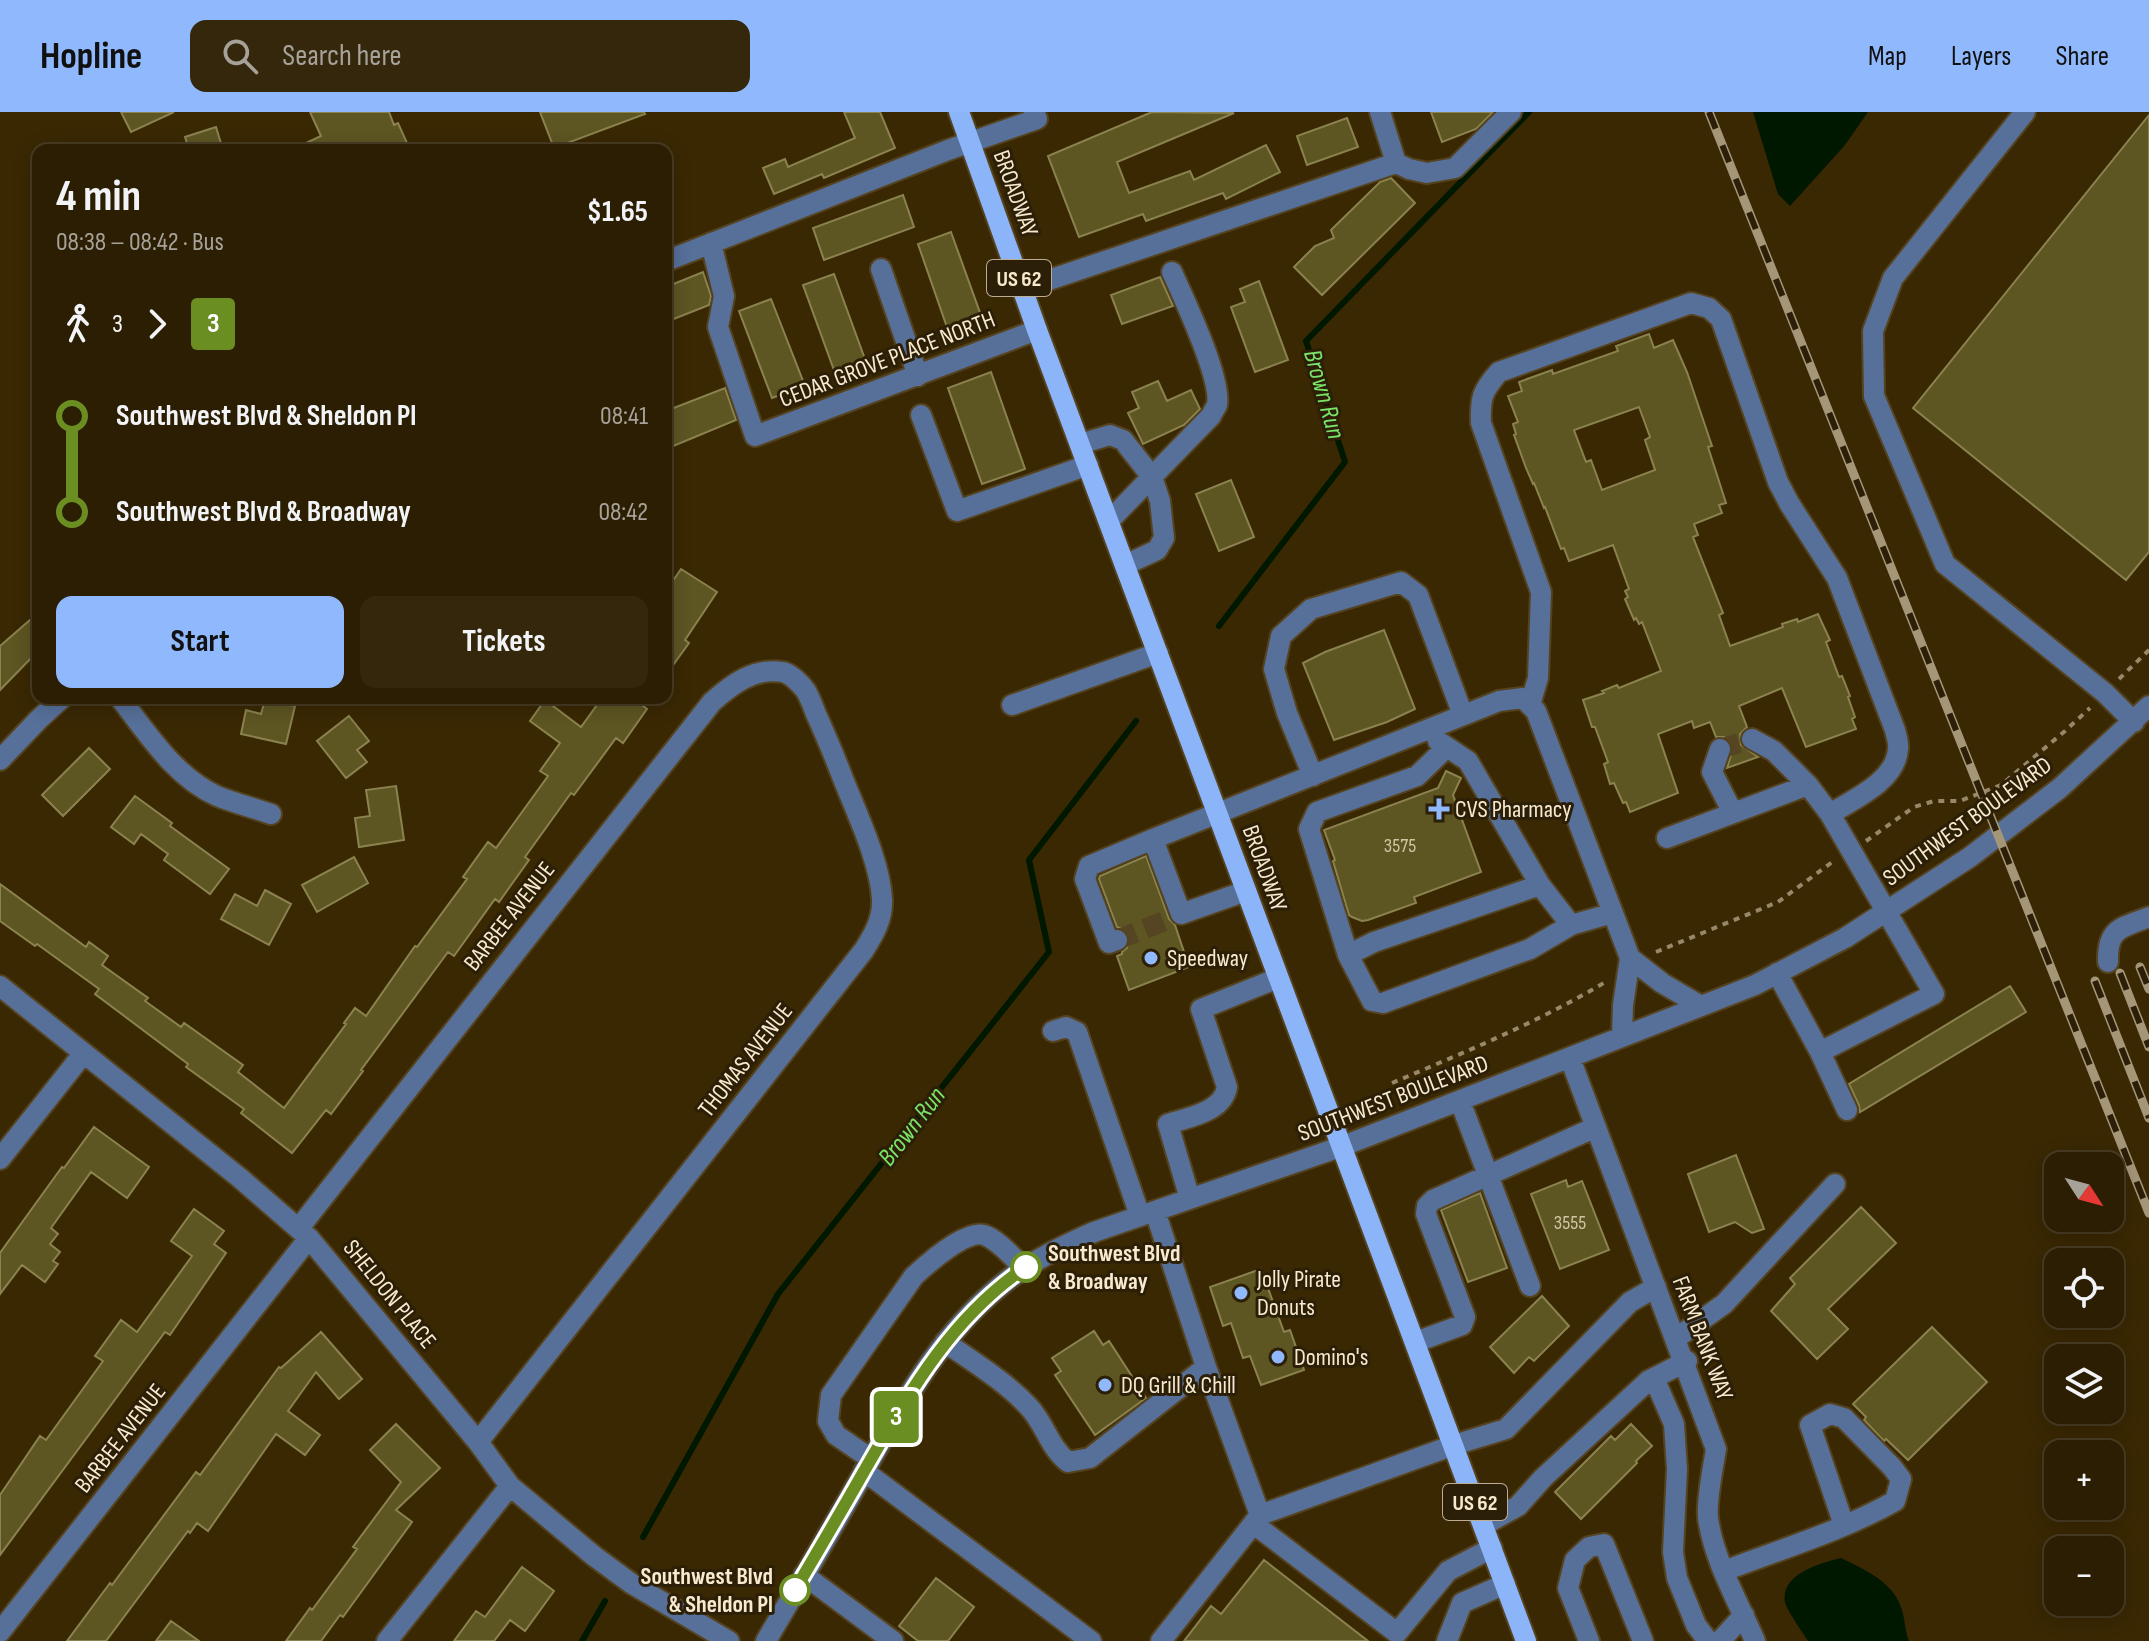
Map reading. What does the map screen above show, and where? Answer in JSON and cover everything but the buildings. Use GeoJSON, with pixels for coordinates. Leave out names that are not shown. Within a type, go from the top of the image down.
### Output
{"type":"FeatureCollection","features":[{"type":"Feature","properties":{"kind":"main road","name":"BROADWAY"},"geometry":{"type":"LineString","coordinates":[[959,112],[1037,330],[1526,1641]]}},
{"type":"Feature","properties":{"kind":"street"},"geometry":{"type":"LineString","coordinates":[[672,259],[948,150],[1037,119],[1034,112]]}},
{"type":"Feature","properties":{"kind":"street"},"geometry":{"type":"LineString","coordinates":[[1380,112],[1396,163]]}},
{"type":"Feature","properties":{"kind":"street"},"geometry":{"type":"LineString","coordinates":[[1022,289],[1396,163],[1427,173],[1455,168],[1511,112]]}},
{"type":"Feature","properties":{"kind":"street"},"geometry":{"type":"LineString","coordinates":[[2025,112],[1893,278],[1873,331],[1874,396],[1945,564],[2105,693],[2134,722]]}},
{"type":"Feature","properties":{"kind":"street","name":"CEDAR GROVE PLACE NORTH"},"geometry":{"type":"LineString","coordinates":[[711,243],[724,296],[718,327],[755,436],[1037,330]]}},
{"type":"Feature","properties":{"kind":"street"},"geometry":{"type":"LineString","coordinates":[[881,269],[918,376]]}},
{"type":"Feature","properties":{"kind":"street"},"geometry":{"type":"LineString","coordinates":[[1109,521],[1211,416],[1217,406],[1205,350],[1172,272]]}},
{"type":"Feature","properties":{"kind":"street"},"geometry":{"type":"LineString","coordinates":[[1530,705],[1538,678],[1541,592],[1481,423],[1480,402],[1486,387],[1499,372],[1676,308],[1691,303],[1709,308],[1721,319],[1778,482],[1837,578],[1895,730],[1898,749],[1892,768],[1879,782],[1830,814]]}},
{"type":"Feature","properties":{"kind":"street"},"geometry":{"type":"LineString","coordinates":[[921,415],[957,511],[1088,465]]}},
{"type":"Feature","properties":{"kind":"street"},"geometry":{"type":"LineString","coordinates":[[1080,444],[1110,435],[1123,440],[1152,477],[1160,501],[1164,538],[1157,550],[1125,565]]}},
{"type":"Feature","properties":{"kind":"street"},"geometry":{"type":"LineString","coordinates":[[1463,715],[1418,595],[1401,582],[1311,609],[1281,636],[1274,669],[1317,812],[1309,829],[1348,955],[1372,1001],[1383,1003],[1530,949],[1571,925],[1613,913]]}},
{"type":"Feature","properties":{"kind":"street"},"geometry":{"type":"LineString","coordinates":[[1012,705],[1158,653]]}},
{"type":"Feature","properties":{"kind":"street","name":"BARBEE AVENUE"},"geometry":{"type":"LineString","coordinates":[[0,1632],[712,702],[744,677],[765,672],[785,672]]}},
{"type":"Feature","properties":{"kind":"street","name":"THOMAS AVENUE"},"geometry":{"type":"LineString","coordinates":[[478,1442],[875,933],[882,914],[882,898],[873,858],[830,745],[806,692],[785,672]]}},
{"type":"Feature","properties":{"kind":"street"},"geometry":{"type":"LineString","coordinates":[[1117,940],[1109,943],[1085,879],[1089,866],[1499,701],[1523,698],[1536,711],[1632,963],[1623,1005],[1622,1037]]}},
{"type":"Feature","properties":{"kind":"street"},"geometry":{"type":"LineString","coordinates":[[0,760],[55,704]]}},
{"type":"Feature","properties":{"kind":"street"},"geometry":{"type":"LineString","coordinates":[[124,704],[157,748],[197,784],[216,795],[271,814]]}},
{"type":"Feature","properties":{"kind":"street","name":"SOUTHWEST BOULEVARD"},"geometry":{"type":"LineString","coordinates":[[766,1641],[931,1359],[979,1305],[1024,1268],[1094,1232],[1343,1146],[1755,985],[1845,938],[1929,886],[2060,788],[2149,706]]}},
{"type":"Feature","properties":{"kind":"street"},"geometry":{"type":"LineString","coordinates":[[1423,731],[1468,761],[1540,885],[1571,925]]}},
{"type":"Feature","properties":{"kind":"street"},"geometry":{"type":"LineString","coordinates":[[1752,739],[1774,751],[1808,785],[1830,814],[1934,994],[1820,1052]]}},
{"type":"Feature","properties":{"kind":"street"},"geometry":{"type":"LineString","coordinates":[[1317,812],[1417,776],[1447,747]]}},
{"type":"Feature","properties":{"kind":"street"},"geometry":{"type":"LineString","coordinates":[[1720,749],[1712,772],[1733,813]]}},
{"type":"Feature","properties":{"kind":"street"},"geometry":{"type":"LineString","coordinates":[[1667,838],[1808,785]]}},
{"type":"Feature","properties":{"kind":"street"},"geometry":{"type":"LineString","coordinates":[[1153,839],[1177,916],[1246,891]]}},
{"type":"Feature","properties":{"kind":"street"},"geometry":{"type":"LineString","coordinates":[[1348,955],[1374,942],[1540,885]]}},
{"type":"Feature","properties":{"kind":"street"},"geometry":{"type":"LineString","coordinates":[[2108,962],[2108,944],[2119,929],[2149,917]]}},
{"type":"Feature","properties":{"kind":"street"},"geometry":{"type":"LineString","coordinates":[[1632,963],[1701,1006]]}},
{"type":"Feature","properties":{"kind":"street"},"geometry":{"type":"LineString","coordinates":[[1777,973],[1847,1110]]}},
{"type":"Feature","properties":{"kind":"street"},"geometry":{"type":"LineString","coordinates":[[1190,1199],[1168,1124],[1216,1106],[1225,1097],[1227,1087],[1201,1009],[1278,978]]}},
{"type":"Feature","properties":{"kind":"street","name":"SHELDON PLACE"},"geometry":{"type":"LineString","coordinates":[[0,986],[304,1233],[478,1442],[510,1486],[632,1584],[729,1641]]}},
{"type":"Feature","properties":{"kind":"street"},"geometry":{"type":"LineString","coordinates":[[1053,1031],[1066,1027],[1077,1032],[1206,1367],[1257,1520],[1394,1637],[1448,1571],[1492,1548]]}},
{"type":"Feature","properties":{"kind":"street"},"geometry":{"type":"LineString","coordinates":[[0,1159],[83,1054]]}},
{"type":"Feature","properties":{"kind":"street","name":"FARM BANK WAY"},"geometry":{"type":"LineString","coordinates":[[1570,1058],[1716,1449],[1707,1515],[1716,1550],[1735,1600],[1755,1641]]}},
{"type":"Feature","properties":{"kind":"street"},"geometry":{"type":"LineString","coordinates":[[1460,1101],[1530,1286]]}},
{"type":"Feature","properties":{"kind":"street"},"geometry":{"type":"LineString","coordinates":[[1416,1342],[1462,1325],[1465,1317],[1426,1214],[1427,1206],[1433,1200],[1596,1127]]}},
{"type":"Feature","properties":{"kind":"street"},"geometry":{"type":"LineString","coordinates":[[1675,1339],[1724,1304],[1835,1184]]}},
{"type":"Feature","properties":{"kind":"street"},"geometry":{"type":"LineString","coordinates":[[1024,1268],[983,1235],[973,1235],[932,1260],[914,1276],[831,1395],[828,1421],[836,1435],[867,1465],[1091,1641]]}},
{"type":"Feature","properties":{"kind":"street"},"geometry":{"type":"LineString","coordinates":[[1161,1641],[1257,1520],[1454,1445],[1506,1429],[1630,1302],[1656,1287]]}},
{"type":"Feature","properties":{"kind":"street"},"geometry":{"type":"LineString","coordinates":[[945,1342],[1001,1381],[1031,1408],[1057,1453],[1068,1462],[1090,1458],[1206,1367]]}},
{"type":"Feature","properties":{"kind":"street"},"geometry":{"type":"LineString","coordinates":[[1484,1525],[1518,1506],[1543,1478],[1648,1381],[1686,1362]]}},
{"type":"Feature","properties":{"kind":"street"},"geometry":{"type":"LineString","coordinates":[[1654,1378],[1674,1424],[1677,1469],[1673,1552],[1677,1578],[1696,1625],[1708,1641]]}},
{"type":"Feature","properties":{"kind":"street"},"geometry":{"type":"LineString","coordinates":[[1724,1571],[1844,1525],[1872,1514],[1895,1501],[1901,1479],[1844,1418],[1830,1414],[1810,1425],[1844,1525]]}},
{"type":"Feature","properties":{"kind":"street"},"geometry":{"type":"LineString","coordinates":[[387,1641],[510,1486]]}},
{"type":"Feature","properties":{"kind":"street"},"geometry":{"type":"LineString","coordinates":[[1589,1641],[1568,1588],[1575,1560],[1589,1547],[1604,1544],[1643,1641]]}},
{"type":"Feature","properties":{"kind":"street"},"geometry":{"type":"LineString","coordinates":[[804,1575],[893,1641]]}},
{"type":"Feature","properties":{"kind":"street"},"geometry":{"type":"LineString","coordinates":[[1447,1641],[1462,1603],[1505,1584]]}},
{"type":"Feature","properties":{"kind":"street"},"geometry":{"type":"LineString","coordinates":[[1720,1641],[1744,1615]]}},
{"type":"Feature","properties":{"kind":"path"},"geometry":{"type":"LineString","coordinates":[[1392,1083],[1471,1050],[1577,999],[1632,963],[1778,902],[1830,862],[1914,807],[1934,801],[1960,801],[2001,785],[2065,731],[2149,650]]}},
{"type":"Feature","properties":{"kind":"shaded area"},"geometry":{"type":"Polygon","coordinates":[[[1753,112],[1868,112],[1845,145],[1790,206],[1778,194],[1753,112]]]}},
{"type":"Feature","properties":{"kind":"shaded area"},"geometry":{"type":"Polygon","coordinates":[[[1841,1558],[1886,1584],[1898,1600],[1909,1641],[1808,1641],[1786,1605],[1785,1592],[1795,1577],[1804,1571],[1841,1558]]]}},
{"type":"Feature","properties":{"kind":"waterway","name":"Brown Run"},"geometry":{"type":"LineString","coordinates":[[1219,626],[1345,462],[1306,341],[1529,112]]}},
{"type":"Feature","properties":{"kind":"waterway","name":"Brown Run"},"geometry":{"type":"LineString","coordinates":[[643,1537],[778,1294],[1049,952],[1029,860],[1136,721]]}},
{"type":"Feature","properties":{"kind":"waterway","name":"Brown Run"},"geometry":{"type":"LineString","coordinates":[[582,1641],[605,1601]]}},
{"type":"Feature","properties":{"kind":"tunnel"},"geometry":{"type":"LineString","coordinates":[[1720,749],[1752,739]]}},
{"type":"Feature","properties":{"kind":"tunnel"},"geometry":{"type":"LineString","coordinates":[[1117,940],[1172,918]]}},
{"type":"Feature","properties":{"kind":"railway"},"geometry":{"type":"LineString","coordinates":[[1709,112],[2149,1213]]}},
{"type":"Feature","properties":{"kind":"railway"},"geometry":{"type":"LineString","coordinates":[[2140,967],[2149,989]]}},
{"type":"Feature","properties":{"kind":"railway"},"geometry":{"type":"LineString","coordinates":[[2120,973],[2149,1047]]}},
{"type":"Feature","properties":{"kind":"railway"},"geometry":{"type":"LineString","coordinates":[[2095,981],[2149,1118]]}},
{"type":"Feature","properties":{"kind":"bus line","name":"3"},"geometry":{"type":"LineString","coordinates":[[795,1590],[931,1359],[979,1305],[1026,1267]]}},
{"type":"Feature","properties":{"kind":"place","name":"CVS Pharmacy"},"geometry":{"type":"Point","coordinates":[1439,809]}},
{"type":"Feature","properties":{"kind":"place","name":"Speedway"},"geometry":{"type":"Point","coordinates":[1151,958]}},
{"type":"Feature","properties":{"kind":"place","name":"Southwest Blvd & Broadway"},"geometry":{"type":"Point","coordinates":[1026,1267]}},
{"type":"Feature","properties":{"kind":"place","name":"Jolly Pirate Donuts"},"geometry":{"type":"Point","coordinates":[1241,1293]}},
{"type":"Feature","properties":{"kind":"place","name":"Domino's"},"geometry":{"type":"Point","coordinates":[1278,1357]}},
{"type":"Feature","properties":{"kind":"place","name":"DQ Grill & Chill"},"geometry":{"type":"Point","coordinates":[1105,1385]}},
{"type":"Feature","properties":{"kind":"place","name":"Southwest Blvd & Sheldon Pl"},"geometry":{"type":"Point","coordinates":[795,1590]}}]}
